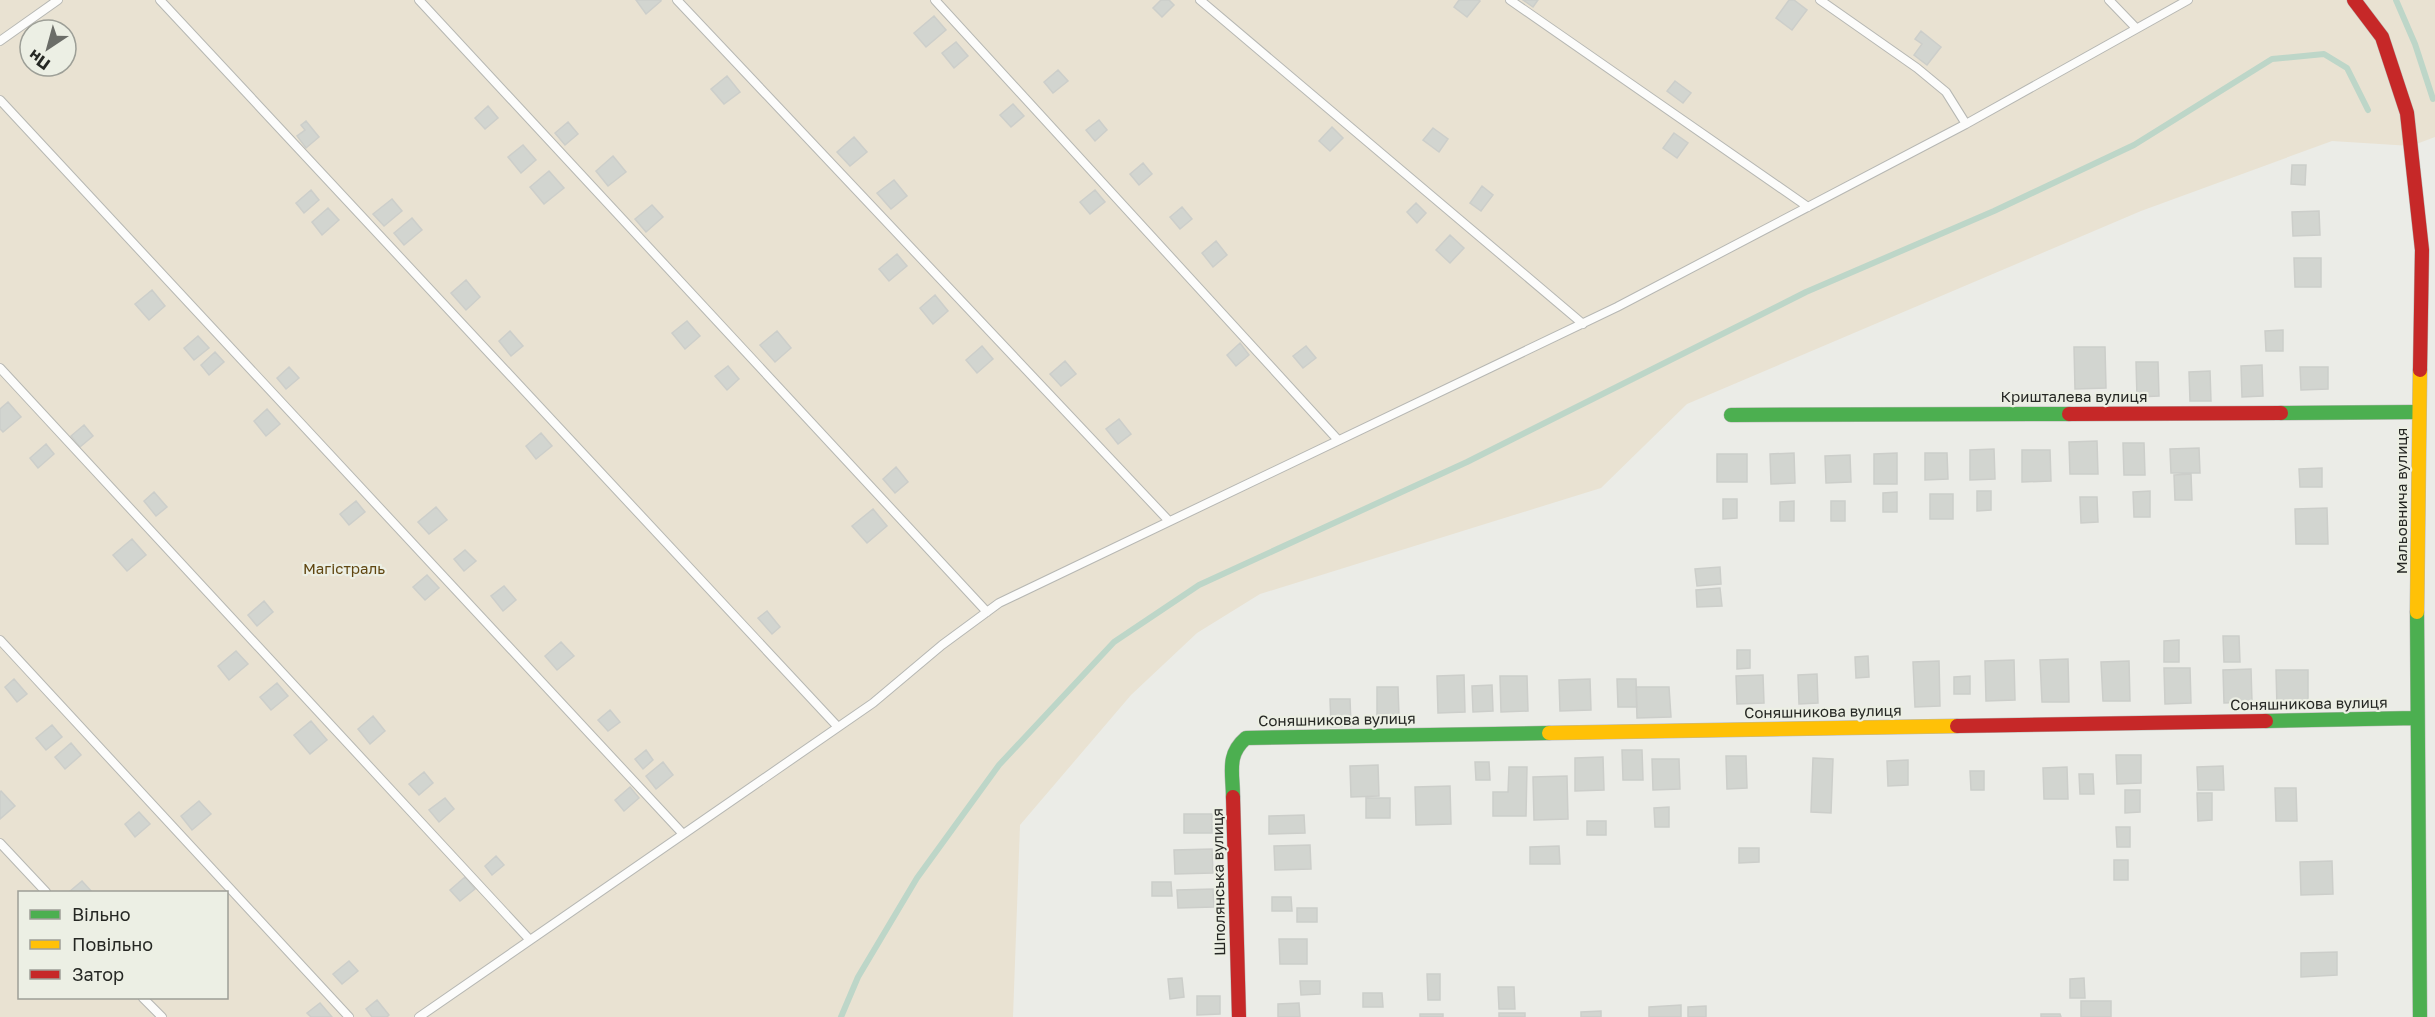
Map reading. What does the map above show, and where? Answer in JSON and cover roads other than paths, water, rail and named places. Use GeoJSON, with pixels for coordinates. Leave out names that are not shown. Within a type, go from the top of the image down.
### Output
{"type":"FeatureCollection","features":[{"type":"Feature","properties":{"kind":"street","name":"Мальовнича вулиця"},"geometry":{"type":"LineString","coordinates":[[2354,0],[2382,37],[2396,70],[2407,113],[2422,250],[2418,412],[2423,439],[2423,489],[2416,718],[2420,1017]]}},
{"type":"Feature","properties":{"kind":"street","name":"Кришталева вулиця"},"geometry":{"type":"LineString","coordinates":[[1731,415],[2418,412]]}},
{"type":"Feature","properties":{"kind":"street","name":"Соняшникова вулиця"},"geometry":{"type":"LineString","coordinates":[[1235,747],[1246,738],[1257,737],[2416,718]]}},
{"type":"Feature","properties":{"kind":"street","name":"Шполянська вулиця"},"geometry":{"type":"LineString","coordinates":[[1235,747],[1232,754],[1239,1017]]}},
{"type":"Feature","properties":{"kind":"lane"},"geometry":{"type":"LineString","coordinates":[[0,41],[58,0]]}},
{"type":"Feature","properties":{"kind":"lane"},"geometry":{"type":"LineString","coordinates":[[160,0],[837,726]]}},
{"type":"Feature","properties":{"kind":"lane"},"geometry":{"type":"LineString","coordinates":[[419,0],[987,612]]}},
{"type":"Feature","properties":{"kind":"lane"},"geometry":{"type":"LineString","coordinates":[[677,0],[1168,520]]}},
{"type":"Feature","properties":{"kind":"lane"},"geometry":{"type":"LineString","coordinates":[[935,0],[1338,440]]}},
{"type":"Feature","properties":{"kind":"lane"},"geometry":{"type":"LineString","coordinates":[[1200,0],[1583,324]]}},
{"type":"Feature","properties":{"kind":"lane"},"geometry":{"type":"LineString","coordinates":[[1510,0],[1808,207]]}},
{"type":"Feature","properties":{"kind":"lane"},"geometry":{"type":"LineString","coordinates":[[1820,0],[1939,86],[1946,92],[1966,123]]}},
{"type":"Feature","properties":{"kind":"lane"},"geometry":{"type":"LineString","coordinates":[[2109,0],[2135,27]]}},
{"type":"Feature","properties":{"kind":"lane"},"geometry":{"type":"LineString","coordinates":[[419,1017],[873,703],[942,645],[999,603],[1168,520],[1583,324],[1966,123],[2135,27],[2188,0]]}},
{"type":"Feature","properties":{"kind":"lane"},"geometry":{"type":"LineString","coordinates":[[0,100],[683,834]]}},
{"type":"Feature","properties":{"kind":"lane"},"geometry":{"type":"LineString","coordinates":[[0,368],[529,939]]}},
{"type":"Feature","properties":{"kind":"lane"},"geometry":{"type":"LineString","coordinates":[[0,640],[349,1017]]}},
{"type":"Feature","properties":{"kind":"lane"},"geometry":{"type":"LineString","coordinates":[[0,843],[45,891]]}},
{"type":"Feature","properties":{"kind":"lane"},"geometry":{"type":"LineString","coordinates":[[145,999],[162,1017]]}},
{"type":"Feature","properties":{"kind":"waterway"},"geometry":{"type":"LineString","coordinates":[[2396,0],[2415,44],[2433,99]]}},
{"type":"Feature","properties":{"kind":"waterway"},"geometry":{"type":"LineString","coordinates":[[841,1017],[858,977],[917,878],[999,765],[1114,642],[1199,585],[1467,462],[1806,292],[1994,211],[2134,145],[2272,59],[2324,54],[2347,68],[2368,110]]}},
{"type":"Feature","properties":{"kind":"park label","name":"Магістраль"},"geometry":{"type":"Point","coordinates":[344,569]}}]}
